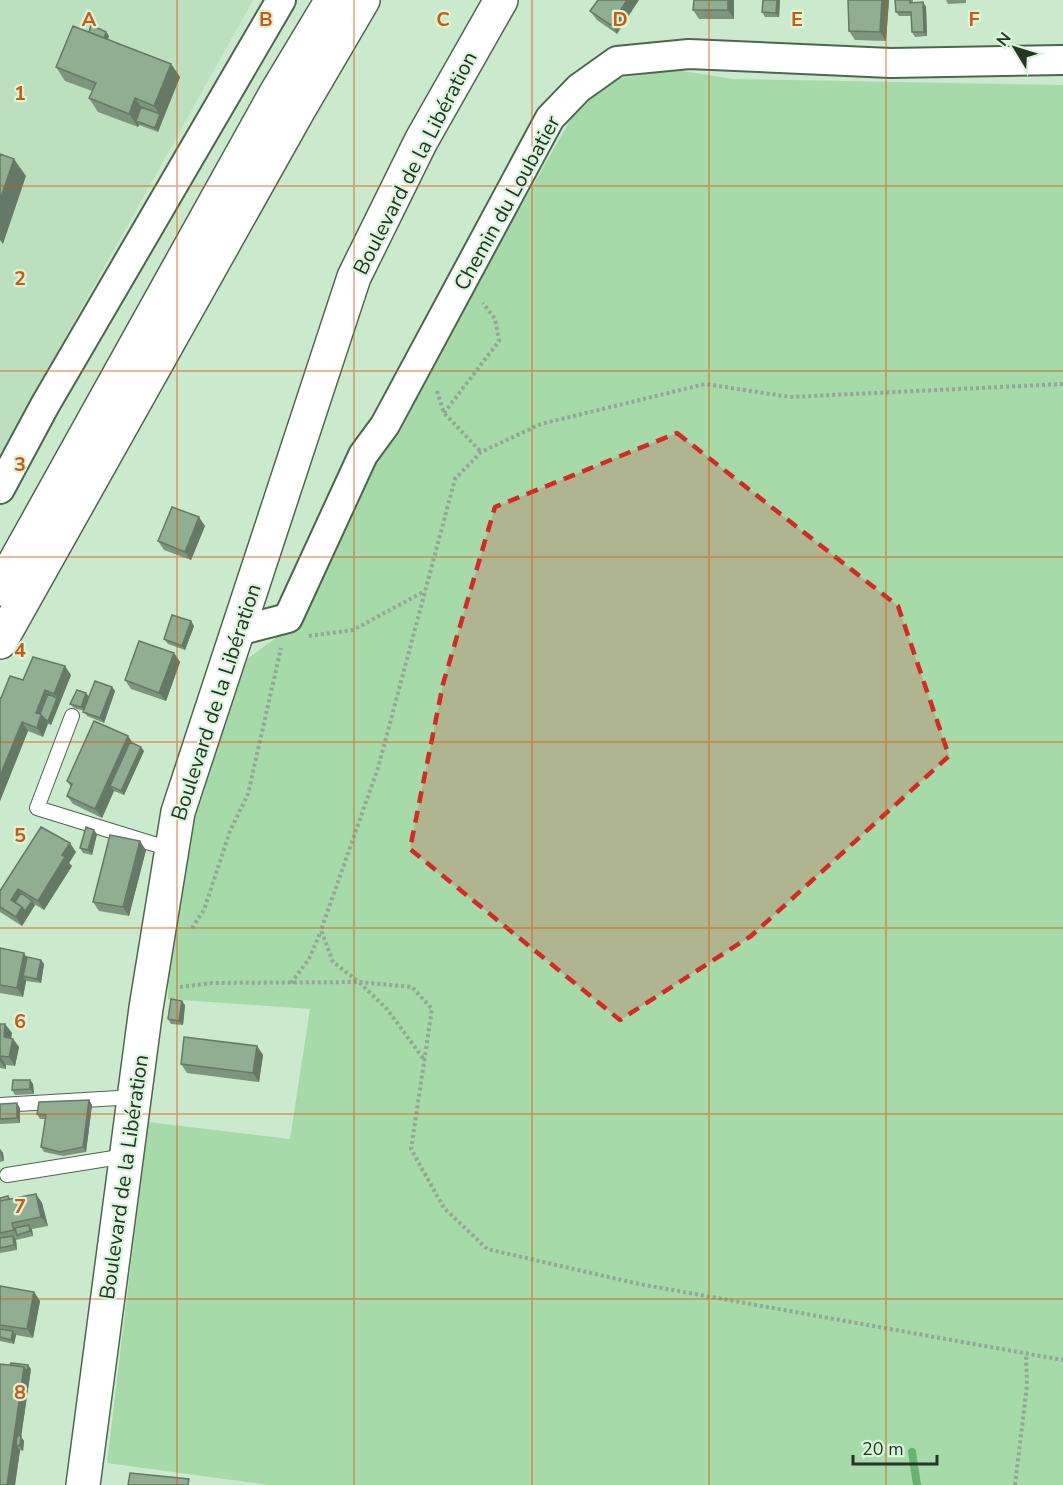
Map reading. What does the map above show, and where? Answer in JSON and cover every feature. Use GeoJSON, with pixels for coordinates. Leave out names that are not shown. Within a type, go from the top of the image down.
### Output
{"type":"FeatureCollection","features":[{"type":"Feature","properties":{"kind":"street"},"geometry":{"type":"LineString","coordinates":[[0,489],[45,405],[281,0]]}},
{"type":"Feature","properties":{"kind":"street"},"geometry":{"type":"LineString","coordinates":[[0,590],[271,104],[332,0]]}},
{"type":"Feature","properties":{"kind":"street"},"geometry":{"type":"LineString","coordinates":[[0,642],[298,111],[363,0]]}},
{"type":"Feature","properties":{"kind":"street","name":"Boulevard de la Libération"},"geometry":{"type":"LineString","coordinates":[[83,1485],[135,1097],[178,812],[354,277],[421,141],[501,0]]}},
{"type":"Feature","properties":{"kind":"street","name":"Chemin du Loubatier"},"geometry":{"type":"LineString","coordinates":[[288,618],[363,455],[385,425],[550,118],[579,88],[617,61],[689,54],[891,63],[1063,60]]}},
{"type":"Feature","properties":{"kind":"street"},"geometry":{"type":"LineString","coordinates":[[238,631],[288,618]]}},
{"type":"Feature","properties":{"kind":"lane"},"geometry":{"type":"LineString","coordinates":[[72,716],[37,808],[172,850]]}},
{"type":"Feature","properties":{"kind":"lane"},"geometry":{"type":"LineString","coordinates":[[0,1105],[135,1097]]}},
{"type":"Feature","properties":{"kind":"lane"},"geometry":{"type":"LineString","coordinates":[[7,1175],[127,1156]]}},
{"type":"Feature","properties":{"kind":"path"},"geometry":{"type":"LineString","coordinates":[[444,413],[499,341],[495,319],[464,279]]}},
{"type":"Feature","properties":{"kind":"path"},"geometry":{"type":"LineString","coordinates":[[424,353],[444,413],[481,452]]}},
{"type":"Feature","properties":{"kind":"path"},"geometry":{"type":"LineString","coordinates":[[291,982],[309,959],[321,930],[378,768],[455,479],[481,452],[541,424],[705,384],[790,397],[1063,384]]}},
{"type":"Feature","properties":{"kind":"path"},"geometry":{"type":"LineString","coordinates":[[186,937],[204,910],[230,831],[248,794],[288,618],[311,637],[353,630],[425,591]]}},
{"type":"Feature","properties":{"kind":"path"},"geometry":{"type":"LineString","coordinates":[[321,930],[333,962],[359,982],[387,1009],[424,1061]]}},
{"type":"Feature","properties":{"kind":"path"},"geometry":{"type":"LineString","coordinates":[[150,991],[211,983],[359,982],[412,987],[432,1009],[411,1149],[444,1208],[487,1249],[639,1284],[1063,1360]]}},
{"type":"Feature","properties":{"kind":"path"},"geometry":{"type":"LineString","coordinates":[[1015,1485],[1026,1385],[1026,1354]]}},
{"type":"Feature","properties":{"kind":"highlighted area"},"geometry":{"type":"Polygon","coordinates":[[[677,433],[898,606],[949,756],[751,936],[620,1020],[410,849],[443,684],[495,507],[677,433]]]}},
{"type":"Feature","properties":{"kind":"shaded area"},"geometry":{"type":"Polygon","coordinates":[[[0,0],[253,0],[0,454],[0,0]]]}},
{"type":"Feature","properties":{"kind":"shaded area"},"geometry":{"type":"Polygon","coordinates":[[[676,70],[733,79],[1063,85],[1063,1485],[269,1485],[107,1463],[148,1122],[290,1139],[310,1009],[168,999],[169,954],[192,818],[239,665],[300,620],[393,430],[572,117],[613,79],[676,70]]]}},
{"type":"Feature","properties":{"kind":"building"},"geometry":{"type":"Polygon","coordinates":[[[598,0],[627,0],[611,25],[590,11],[598,0]]]}},
{"type":"Feature","properties":{"kind":"building"},"geometry":{"type":"Polygon","coordinates":[[[694,0],[728,0],[728,10],[693,10],[694,0]]]}},
{"type":"Feature","properties":{"kind":"building"},"geometry":{"type":"Polygon","coordinates":[[[763,0],[777,0],[776,13],[762,12],[763,0]]]}},
{"type":"Feature","properties":{"kind":"building"},"geometry":{"type":"Polygon","coordinates":[[[848,0],[882,0],[880,32],[849,31],[848,0]]]}},
{"type":"Feature","properties":{"kind":"building"},"geometry":{"type":"Polygon","coordinates":[[[895,0],[910,0],[910,3],[923,2],[924,32],[912,32],[911,12],[896,12],[895,0]]]}},
{"type":"Feature","properties":{"kind":"building"},"geometry":{"type":"Polygon","coordinates":[[[91,25],[106,32],[104,38],[89,32],[91,25]]]}},
{"type":"Feature","properties":{"kind":"building"},"geometry":{"type":"Polygon","coordinates":[[[73,26],[171,64],[154,106],[135,98],[129,114],[89,98],[96,83],[56,67],[73,26]]]}},
{"type":"Feature","properties":{"kind":"building"},"geometry":{"type":"Polygon","coordinates":[[[141,107],[160,114],[155,128],[136,121],[141,107]]]}},
{"type":"Feature","properties":{"kind":"building"},"geometry":{"type":"Polygon","coordinates":[[[0,154],[14,159],[0,200],[0,154]]]}},
{"type":"Feature","properties":{"kind":"building"},"geometry":{"type":"Polygon","coordinates":[[[172,507],[199,517],[185,552],[158,541],[172,507]]]}},
{"type":"Feature","properties":{"kind":"building"},"geometry":{"type":"Polygon","coordinates":[[[172,615],[191,621],[182,646],[164,639],[172,615]]]}},
{"type":"Feature","properties":{"kind":"building"},"geometry":{"type":"Polygon","coordinates":[[[139,641],[174,653],[159,693],[125,680],[139,641]]]}},
{"type":"Feature","properties":{"kind":"building"},"geometry":{"type":"Polygon","coordinates":[[[33,657],[65,666],[54,694],[45,690],[36,713],[41,714],[37,728],[22,722],[0,776],[0,698],[10,676],[23,680],[33,657]]]}},
{"type":"Feature","properties":{"kind":"building"},"geometry":{"type":"Polygon","coordinates":[[[95,681],[112,687],[100,718],[83,712],[95,681]]]}},
{"type":"Feature","properties":{"kind":"building"},"geometry":{"type":"Polygon","coordinates":[[[77,690],[86,693],[81,707],[70,704],[77,690]]]}},
{"type":"Feature","properties":{"kind":"building"},"geometry":{"type":"Polygon","coordinates":[[[48,694],[57,698],[48,721],[40,714],[48,694]]]}},
{"type":"Feature","properties":{"kind":"building"},"geometry":{"type":"Polygon","coordinates":[[[94,721],[128,736],[95,809],[67,796],[72,784],[67,781],[94,721]]]}},
{"type":"Feature","properties":{"kind":"building"},"geometry":{"type":"Polygon","coordinates":[[[130,742],[141,747],[121,791],[110,786],[130,742]]]}},
{"type":"Feature","properties":{"kind":"building"},"geometry":{"type":"Polygon","coordinates":[[[41,827],[70,843],[62,855],[65,857],[38,901],[18,889],[11,900],[22,907],[16,917],[0,907],[0,891],[41,827]]]}},
{"type":"Feature","properties":{"kind":"building"},"geometry":{"type":"Polygon","coordinates":[[[86,827],[94,830],[88,850],[80,848],[86,827]]]}},
{"type":"Feature","properties":{"kind":"building"},"geometry":{"type":"Polygon","coordinates":[[[110,835],[140,841],[123,907],[93,902],[110,835]]]}},
{"type":"Feature","properties":{"kind":"building"},"geometry":{"type":"Polygon","coordinates":[[[21,893],[32,901],[25,911],[15,902],[21,893]]]}},
{"type":"Feature","properties":{"kind":"building"},"geometry":{"type":"Polygon","coordinates":[[[0,948],[24,953],[17,988],[0,985],[0,948]]]}},
{"type":"Feature","properties":{"kind":"building"},"geometry":{"type":"Polygon","coordinates":[[[27,957],[41,960],[37,979],[23,976],[27,957]]]}},
{"type":"Feature","properties":{"kind":"building"},"geometry":{"type":"Polygon","coordinates":[[[171,999],[182,1001],[179,1021],[168,1019],[171,999]]]}},
{"type":"Feature","properties":{"kind":"building"},"geometry":{"type":"Polygon","coordinates":[[[0,1024],[5,1024],[4,1037],[13,1039],[9,1057],[0,1056],[0,1024]]]}},
{"type":"Feature","properties":{"kind":"building"},"geometry":{"type":"Polygon","coordinates":[[[184,1037],[257,1046],[253,1073],[181,1064],[184,1037]]]}},
{"type":"Feature","properties":{"kind":"building"},"geometry":{"type":"Polygon","coordinates":[[[13,1080],[30,1080],[30,1089],[12,1090],[13,1080]]]}},
{"type":"Feature","properties":{"kind":"building"},"geometry":{"type":"Polygon","coordinates":[[[89,1100],[83,1147],[60,1152],[41,1147],[46,1115],[37,1114],[39,1102],[89,1100]]]}},
{"type":"Feature","properties":{"kind":"building"},"geometry":{"type":"Polygon","coordinates":[[[17,1103],[17,1118],[0,1119],[0,1104],[17,1103]]]}},
{"type":"Feature","properties":{"kind":"building"},"geometry":{"type":"Polygon","coordinates":[[[36,1194],[41,1217],[12,1223],[14,1230],[0,1233],[0,1201],[36,1194]]]}},
{"type":"Feature","properties":{"kind":"building"},"geometry":{"type":"Polygon","coordinates":[[[8,1196],[9,1199],[0,1201],[0,1198],[8,1196]]]}},
{"type":"Feature","properties":{"kind":"building"},"geometry":{"type":"Polygon","coordinates":[[[29,1225],[30,1231],[17,1235],[15,1228],[29,1225]]]}},
{"type":"Feature","properties":{"kind":"building"},"geometry":{"type":"Polygon","coordinates":[[[13,1236],[14,1245],[0,1248],[0,1238],[13,1236]]]}},
{"type":"Feature","properties":{"kind":"building"},"geometry":{"type":"Polygon","coordinates":[[[0,1286],[34,1292],[27,1329],[0,1325],[0,1286]]]}},
{"type":"Feature","properties":{"kind":"building"},"geometry":{"type":"Polygon","coordinates":[[[0,1329],[13,1331],[11,1340],[0,1337],[0,1329]]]}},
{"type":"Feature","properties":{"kind":"building"},"geometry":{"type":"Polygon","coordinates":[[[11,1363],[28,1365],[27,1372],[24,1367],[10,1365],[11,1363]]]}},
{"type":"Feature","properties":{"kind":"building"},"geometry":{"type":"Polygon","coordinates":[[[0,1364],[24,1367],[7,1485],[0,1485],[0,1364]]]}},
{"type":"Feature","properties":{"kind":"building"},"geometry":{"type":"Polygon","coordinates":[[[17,1436],[21,1436],[20,1446],[16,1445],[17,1436]]]}},
{"type":"Feature","properties":{"kind":"building"},"geometry":{"type":"Polygon","coordinates":[[[130,1473],[189,1479],[188,1485],[128,1485],[130,1473]]]}},
{"type":"Feature","properties":{"kind":"waterway"},"geometry":{"type":"LineString","coordinates":[[912,1452],[917,1485]]}}]}
